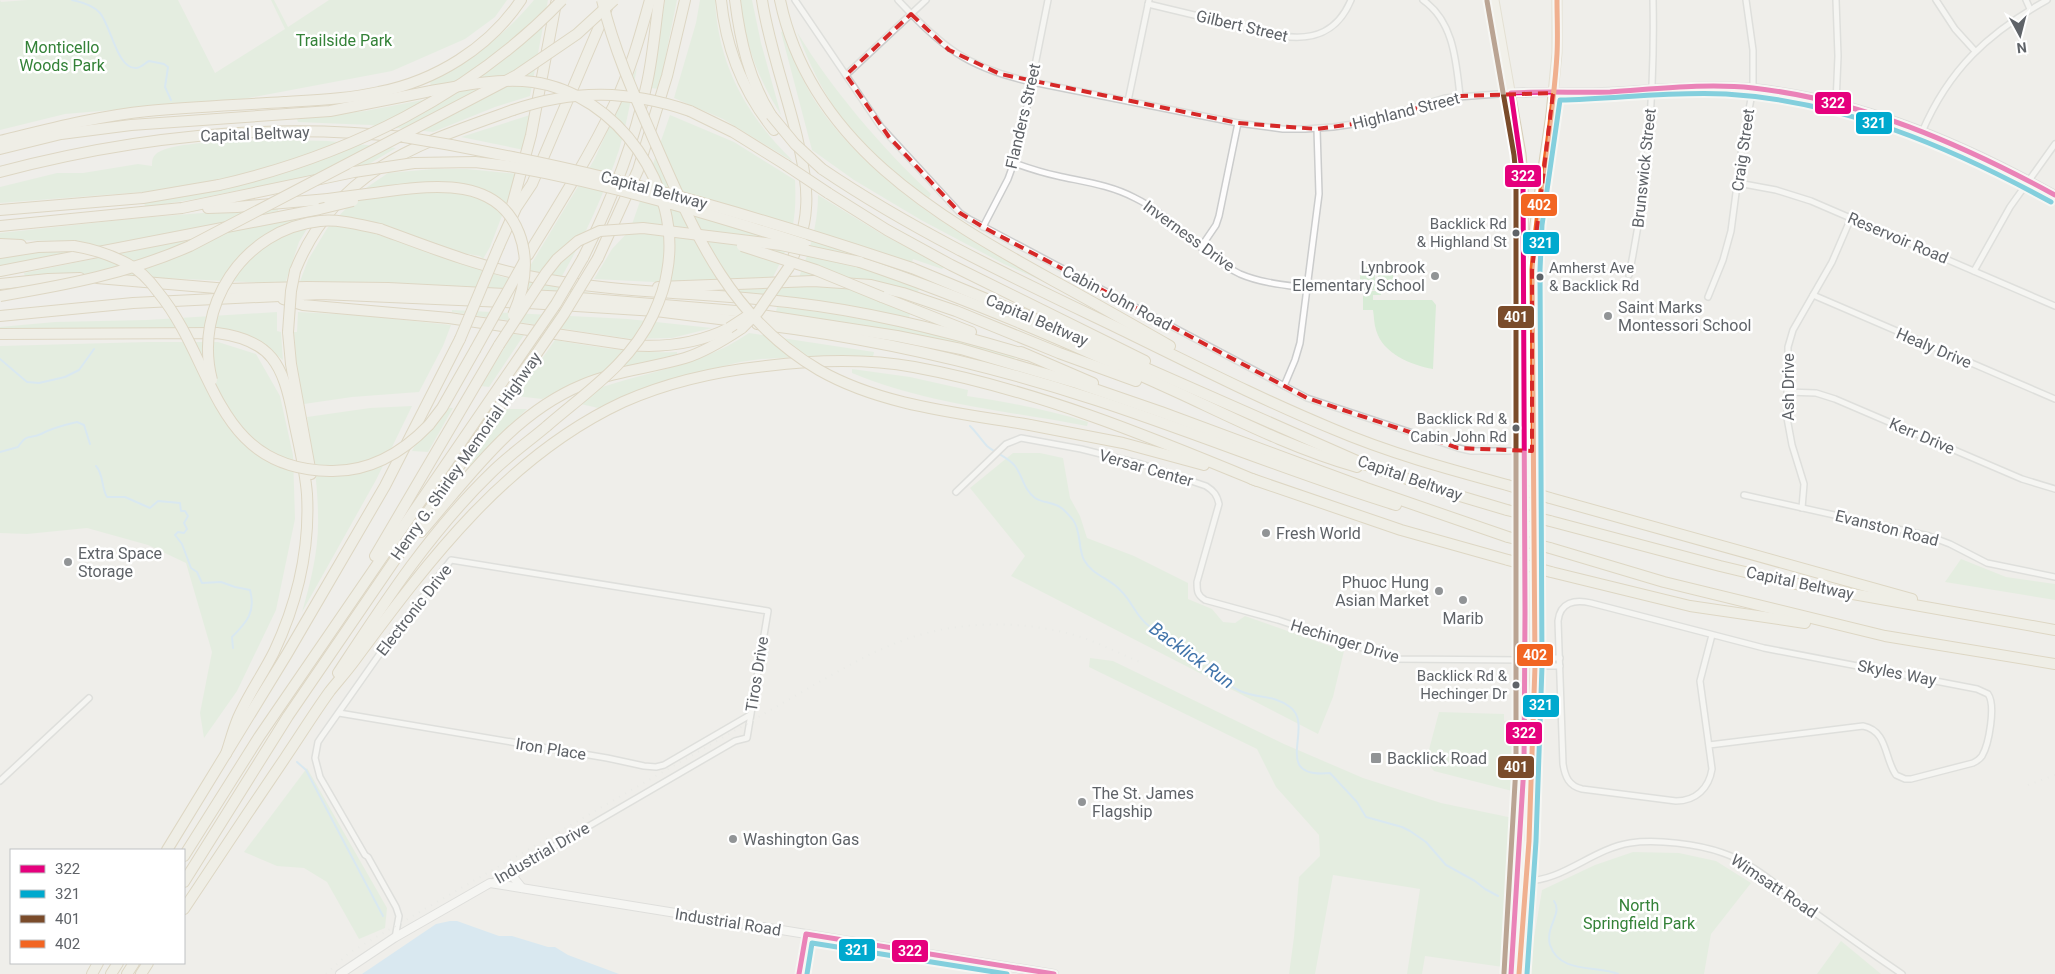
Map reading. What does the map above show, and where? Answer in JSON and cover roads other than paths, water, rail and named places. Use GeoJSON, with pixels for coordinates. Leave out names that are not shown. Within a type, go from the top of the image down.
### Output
{"type":"FeatureCollection","features":[{"type":"Feature","properties":{"kind":"highway"},"geometry":{"type":"LineString","coordinates":[[0,141],[93,120],[146,112],[340,98],[398,88],[431,76],[463,57],[494,33],[521,0]]}},
{"type":"Feature","properties":{"kind":"highway"},"geometry":{"type":"LineString","coordinates":[[499,246],[514,203],[531,135],[556,0]]}},
{"type":"Feature","properties":{"kind":"highway"},"geometry":{"type":"LineString","coordinates":[[0,210],[143,198],[200,189],[269,172],[329,151],[376,131],[422,108],[472,76],[521,38],[562,0]]}},
{"type":"Feature","properties":{"kind":"highway"},"geometry":{"type":"LineString","coordinates":[[602,0],[609,28],[628,81],[686,214],[707,255],[740,302],[769,333],[819,370],[848,384],[915,404],[1150,449],[1258,481],[1401,530],[1551,572],[1690,606],[1884,636]]}},
{"type":"Feature","properties":{"kind":"highway"},"geometry":{"type":"LineString","coordinates":[[168,849],[287,654],[385,486],[422,415],[460,339],[516,208],[532,184],[585,63],[609,0]]}},
{"type":"Feature","properties":{"kind":"highway"},"geometry":{"type":"LineString","coordinates":[[0,296],[51,288],[128,270],[190,246],[517,75],[578,34],[614,0]]}},
{"type":"Feature","properties":{"kind":"highway"},"geometry":{"type":"LineString","coordinates":[[0,244],[74,246],[102,253],[129,264],[169,304],[216,398],[232,424],[241,435],[266,454],[294,467],[314,471],[355,469],[378,462],[396,453],[429,425],[457,382],[528,255],[594,143],[614,104],[638,43],[650,0]]}},
{"type":"Feature","properties":{"kind":"highway"},"geometry":{"type":"LineString","coordinates":[[185,854],[259,737],[525,350],[556,304],[583,258],[614,192],[637,121],[647,83],[659,0]]}},
{"type":"Feature","properties":{"kind":"highway","name":"Henry G. Shirley Memorial Highway"},"geometry":{"type":"LineString","coordinates":[[185,880],[288,716],[490,422],[514,384],[564,314],[598,258],[638,170],[667,76],[685,0]]}},
{"type":"Feature","properties":{"kind":"highway"},"geometry":{"type":"LineString","coordinates":[[721,0],[726,32],[735,64],[755,104],[774,130],[799,153],[822,169],[886,210],[958,250],[1251,392],[1332,429],[1385,449],[1507,486],[1854,584],[1993,619]]}},
{"type":"Feature","properties":{"kind":"highway"},"geometry":{"type":"LineString","coordinates":[[735,0],[748,62],[758,90],[772,115],[795,144],[822,169]]}},
{"type":"Feature","properties":{"kind":"highway"},"geometry":{"type":"LineString","coordinates":[[406,543],[421,532],[495,447],[525,418],[560,396],[592,381],[686,358],[719,343],[742,328],[758,312],[789,267],[799,244],[806,209],[806,188],[800,151],[762,0]]}},
{"type":"Feature","properties":{"kind":"highway"},"geometry":{"type":"LineString","coordinates":[[780,0],[786,24],[799,59],[820,97],[857,144],[906,189],[979,239],[1251,392]]}},
{"type":"Feature","properties":{"kind":"highway"},"geometry":{"type":"LineString","coordinates":[[0,149],[61,134],[131,125],[330,111],[483,82],[508,81],[532,82],[564,91],[595,107],[630,139],[649,167],[662,198],[669,245],[668,272],[652,316],[636,343],[620,363],[491,474],[434,537],[388,596],[337,674],[331,690]]}},
{"type":"Feature","properties":{"kind":"highway"},"geometry":{"type":"LineString","coordinates":[[226,754],[238,717],[274,653],[287,620],[300,574],[306,530],[306,485],[300,435],[291,386],[288,332],[291,291],[295,271],[304,249],[327,213],[358,181],[397,157],[422,145],[513,110],[549,100],[600,94],[632,96],[654,100],[690,111],[733,132],[887,230],[951,265],[1120,347],[1205,394]]}},
{"type":"Feature","properties":{"kind":"highway","name":"Capital Beltway"},"geometry":{"type":"LineString","coordinates":[[0,172],[120,145],[202,134],[310,132],[404,137],[451,145],[510,162],[607,178],[749,216],[909,273],[961,288],[1364,464],[1432,488],[1507,510],[1720,566],[1791,582],[2055,630]]}},
{"type":"Feature","properties":{"kind":"highway"},"geometry":{"type":"LineString","coordinates":[[182,208],[354,172],[414,163],[510,162],[645,196],[860,262]]}},
{"type":"Feature","properties":{"kind":"highway"},"geometry":{"type":"LineString","coordinates":[[0,226],[182,208],[237,207],[328,199],[412,188],[448,186],[468,189],[496,203],[508,214],[523,243],[525,256],[524,283],[499,345]]}},
{"type":"Feature","properties":{"kind":"highway"},"geometry":{"type":"LineString","coordinates":[[0,271],[320,209],[412,188]]}},
{"type":"Feature","properties":{"kind":"highway"},"geometry":{"type":"LineString","coordinates":[[216,398],[207,357],[210,322],[222,287],[242,260],[271,237],[302,224],[320,221],[337,221],[380,229],[468,260],[506,271],[568,282],[822,306],[958,334],[1027,354]]}},
{"type":"Feature","properties":{"kind":"highway"},"geometry":{"type":"LineString","coordinates":[[340,617],[475,384],[546,273],[557,259],[578,241],[600,231],[629,228],[781,245],[909,273],[1181,394],[1197,403]]}},
{"type":"Feature","properties":{"kind":"highway"},"geometry":{"type":"LineString","coordinates":[[700,236],[783,258],[1027,354],[1161,412]]}},
{"type":"Feature","properties":{"kind":"highway"},"geometry":{"type":"LineString","coordinates":[[0,252],[38,247],[74,246]]}},
{"type":"Feature","properties":{"kind":"highway"},"geometry":{"type":"LineString","coordinates":[[0,284],[80,278],[228,289],[307,287],[388,288],[566,297],[736,311],[880,333],[961,349],[1077,383],[1366,488],[1508,537]]}},
{"type":"Feature","properties":{"kind":"highway"},"geometry":{"type":"LineString","coordinates":[[625,288],[813,281],[871,285],[949,308],[1051,350],[1197,403],[1315,454],[1432,488]]}},
{"type":"Feature","properties":{"kind":"highway"},"geometry":{"type":"LineString","coordinates":[[270,296],[303,305],[449,318],[646,346],[680,344],[708,337],[729,328],[752,313],[774,289]]}},
{"type":"Feature","properties":{"kind":"highway","name":"Capital Beltway"},"geometry":{"type":"LineString","coordinates":[[0,316],[133,303],[321,294],[528,303],[656,311],[866,341],[949,358],[1032,380],[1186,431],[1345,490],[1664,582],[1884,636],[2055,664]]}},
{"type":"Feature","properties":{"kind":"highway"},"geometry":{"type":"LineString","coordinates":[[0,334],[41,332],[217,333],[230,335],[257,345],[268,353],[291,386]]}},
{"type":"Feature","properties":{"kind":"highway"},"geometry":{"type":"LineString","coordinates":[[185,908],[331,690],[394,608],[471,515],[514,474],[582,426],[623,402],[668,386],[710,375],[799,362],[857,361],[911,367],[976,381],[1077,411],[1152,438],[1258,481]]}},
{"type":"Feature","properties":{"kind":"main road"},"geometry":{"type":"LineString","coordinates":[[1494,0],[1511,93],[1523,177],[1527,451],[1535,662],[1522,881],[1519,974]]}},
{"type":"Feature","properties":{"kind":"main road"},"geometry":{"type":"LineString","coordinates":[[1528,766],[1524,660],[1527,451],[1533,256],[1557,54],[1557,0]]}},
{"type":"Feature","properties":{"kind":"main road"},"geometry":{"type":"LineString","coordinates":[[1511,974],[1522,881]]}},
{"type":"Feature","properties":{"kind":"street","name":"Cabin John Road"},"geometry":{"type":"LineString","coordinates":[[795,0],[889,137],[960,212],[983,227],[1284,386],[1318,402],[1458,448],[1472,451],[1527,451]]}},
{"type":"Feature","properties":{"kind":"street","name":"Highland Street"},"geometry":{"type":"LineString","coordinates":[[898,0],[936,40],[963,58],[1000,74],[1238,123],[1283,129],[1317,129],[1367,122],[1428,102],[1460,96],[1702,86],[1753,88],[1836,104],[1922,132],[1977,154],[2055,195]]}},
{"type":"Feature","properties":{"kind":"street"},"geometry":{"type":"LineString","coordinates":[[846,75],[926,0]]}},
{"type":"Feature","properties":{"kind":"street","name":"Flanders Street"},"geometry":{"type":"LineString","coordinates":[[983,227],[1000,196],[1014,163],[1021,138],[1048,0]]}},
{"type":"Feature","properties":{"kind":"street","name":"Gilbert Street"},"geometry":{"type":"LineString","coordinates":[[1149,2],[1282,36],[1300,38],[1320,34],[1332,26],[1344,14],[1351,0]]}},
{"type":"Feature","properties":{"kind":"street"},"geometry":{"type":"LineString","coordinates":[[1423,0],[1439,15],[1448,29],[1460,96]]}},
{"type":"Feature","properties":{"kind":"street","name":"Brunswick Street"},"geometry":{"type":"LineString","coordinates":[[1629,275],[1639,221],[1652,89],[1653,0]]}},
{"type":"Feature","properties":{"kind":"street","name":"Craig Street"},"geometry":{"type":"LineString","coordinates":[[1708,297],[1728,247],[1742,147],[1753,88],[1753,50],[1746,0]]}},
{"type":"Feature","properties":{"kind":"street"},"geometry":{"type":"LineString","coordinates":[[1836,0],[1838,56],[1836,104]]}},
{"type":"Feature","properties":{"kind":"street"},"geometry":{"type":"LineString","coordinates":[[1936,0],[1955,29],[1974,51]]}},
{"type":"Feature","properties":{"kind":"street"},"geometry":{"type":"LineString","coordinates":[[2026,0],[2030,9]]}},
{"type":"Feature","properties":{"kind":"street"},"geometry":{"type":"LineString","coordinates":[[1922,132],[1944,88],[1974,51],[2030,9],[2047,0]]}},
{"type":"Feature","properties":{"kind":"street"},"geometry":{"type":"LineString","coordinates":[[1128,101],[1149,2]]}},
{"type":"Feature","properties":{"kind":"street"},"geometry":{"type":"LineString","coordinates":[[1201,247],[1216,225],[1219,216],[1238,123]]}},
{"type":"Feature","properties":{"kind":"street"},"geometry":{"type":"LineString","coordinates":[[1284,386],[1300,343],[1319,194],[1320,166],[1317,129]]}},
{"type":"Feature","properties":{"kind":"street"},"geometry":{"type":"LineString","coordinates":[[1974,271],[2001,222],[2028,180],[2055,144]]}},
{"type":"Feature","properties":{"kind":"street","name":"Inverness Drive"},"geometry":{"type":"LineString","coordinates":[[1014,163],[1042,172],[1094,182],[1120,191],[1152,207],[1217,260],[1241,274],[1270,283],[1307,288]]}},
{"type":"Feature","properties":{"kind":"street","name":"Reservoir Road"},"geometry":{"type":"LineString","coordinates":[[1738,183],[1791,193],[2055,306]]}},
{"type":"Feature","properties":{"kind":"street","name":"Ash Drive"},"geometry":{"type":"LineString","coordinates":[[1802,508],[1804,484],[1789,434],[1787,354],[1789,341],[1832,262],[1851,218]]}},
{"type":"Feature","properties":{"kind":"street","name":"Healy Drive"},"geometry":{"type":"LineString","coordinates":[[1813,295],[2055,399]]}},
{"type":"Feature","properties":{"kind":"street","name":"Kerr Drive"},"geometry":{"type":"LineString","coordinates":[[1787,392],[1816,393],[1835,399],[2022,479],[2055,488]]}},
{"type":"Feature","properties":{"kind":"street","name":"Versar Center"},"geometry":{"type":"LineString","coordinates":[[956,492],[1001,449],[1013,440],[1021,438],[1038,440],[1141,464],[1206,486],[1214,490],[1219,504],[1205,551],[1197,591],[1199,596],[1205,600],[1228,607]]}},
{"type":"Feature","properties":{"kind":"street","name":"Evanston Road"},"geometry":{"type":"LineString","coordinates":[[1744,495],[1929,536],[1950,544],[1987,563],[2055,577]]}},
{"type":"Feature","properties":{"kind":"street","name":"Electronic Drive"},"geometry":{"type":"LineString","coordinates":[[394,938],[399,916],[396,907],[332,799],[317,768],[315,758],[318,742],[378,656],[451,560],[768,611]]}},
{"type":"Feature","properties":{"kind":"street","name":"Skyles Way"},"geometry":{"type":"LineString","coordinates":[[1574,602],[1591,603],[1712,635],[1764,648],[1977,689],[1988,694],[1993,706],[1986,747],[1979,760],[1966,765],[1905,779],[1896,775],[1879,734],[1864,726],[1709,744],[1711,775],[1701,792],[1688,800],[1676,801],[1582,790],[1567,780],[1563,764],[1559,614],[1564,605],[1574,602]]}},
{"type":"Feature","properties":{"kind":"street","name":"Hechinger Drive"},"geometry":{"type":"LineString","coordinates":[[1228,607],[1270,617],[1395,659],[1524,660]]}},
{"type":"Feature","properties":{"kind":"street","name":"Tiros Drive"},"geometry":{"type":"LineString","coordinates":[[747,738],[768,611]]}},
{"type":"Feature","properties":{"kind":"street"},"geometry":{"type":"LineString","coordinates":[[1709,744],[1700,681],[1712,635]]}},
{"type":"Feature","properties":{"kind":"street"},"geometry":{"type":"LineString","coordinates":[[1535,662],[1560,658]]}},
{"type":"Feature","properties":{"kind":"street"},"geometry":{"type":"LineString","coordinates":[[1524,660],[1560,666]]}},
{"type":"Feature","properties":{"kind":"street"},"geometry":{"type":"LineString","coordinates":[[0,781],[89,698]]}},
{"type":"Feature","properties":{"kind":"street","name":"Iron Place"},"geometry":{"type":"LineString","coordinates":[[339,713],[656,768],[751,715]]}},
{"type":"Feature","properties":{"kind":"street","name":"Industrial Drive"},"geometry":{"type":"LineString","coordinates":[[340,974],[394,938],[736,741],[747,738]]}},
{"type":"Feature","properties":{"kind":"street","name":"Wimsatt Road"},"geometry":{"type":"LineString","coordinates":[[1522,881],[1554,875],[1604,850],[1630,843],[1683,845],[1723,853],[1756,870],[1868,952],[1902,974]]}},
{"type":"Feature","properties":{"kind":"street"},"geometry":{"type":"LineString","coordinates":[[516,868],[514,878],[522,888]]}},
{"type":"Feature","properties":{"kind":"street","name":"Industrial Road"},"geometry":{"type":"LineString","coordinates":[[490,883],[1054,974]]}},
{"type":"Feature","properties":{"kind":"street"},"geometry":{"type":"LineString","coordinates":[[799,974],[806,934]]}},
{"type":"Feature","properties":{"kind":"water"},"geometry":{"type":"Polygon","coordinates":[[[457,921],[499,936],[512,936],[548,947],[555,947],[568,955],[619,974],[362,974],[436,924],[457,921]]]}},
{"type":"Feature","properties":{"kind":"waterway"},"geometry":{"type":"LineString","coordinates":[[72,0],[91,6],[100,13],[119,54],[129,66],[138,68],[149,61],[164,64],[168,67],[165,87],[171,100]]}},
{"type":"Feature","properties":{"kind":"waterway","name":"Backlick Run"},"geometry":{"type":"LineString","coordinates":[[0,359],[27,382],[39,383],[65,377],[79,370],[94,349]]}},
{"type":"Feature","properties":{"kind":"waterway"},"geometry":{"type":"LineString","coordinates":[[0,452],[18,447],[27,438],[77,422],[84,425],[90,444]]}},
{"type":"Feature","properties":{"kind":"waterway","name":"Backlick Run"},"geometry":{"type":"LineString","coordinates":[[970,426],[987,446],[1015,466],[1026,487],[1035,498],[1058,506],[1070,516],[1076,524],[1084,560],[1092,570],[1112,583],[1125,595],[1137,614],[1151,628],[1161,633],[1171,643],[1194,652],[1234,688],[1278,700],[1290,707],[1297,716],[1299,726],[1297,760],[1302,768],[1312,773],[1330,773],[1357,802],[1366,817],[1410,831],[1426,842],[1446,865],[1498,896]]}},
{"type":"Feature","properties":{"kind":"waterway"},"geometry":{"type":"LineString","coordinates":[[96,466],[107,497],[125,497],[150,508],[158,501],[180,503],[181,511],[185,511],[188,516],[184,523],[187,529],[184,533],[178,532],[175,535],[182,544],[191,568],[197,572],[202,583],[221,582],[250,590],[252,598],[251,611],[246,621],[232,637],[233,648]]}},
{"type":"Feature","properties":{"kind":"waterway"},"geometry":{"type":"LineString","coordinates":[[297,762],[306,770],[383,916]]}},
{"type":"Feature","properties":{"kind":"waterway","name":"Backlick Run"},"geometry":{"type":"LineString","coordinates":[[1554,901],[1556,911],[1549,938],[1550,945],[1555,954],[1570,965],[1618,974]]}},
{"type":"Feature","properties":{"kind":"railway"},"geometry":{"type":"LineString","coordinates":[[326,974],[349,953],[397,925],[821,681],[866,656],[906,639],[956,627],[982,625],[1034,627],[1084,638],[1140,662]]}},
{"type":"Feature","properties":{"kind":"railway"},"geometry":{"type":"LineString","coordinates":[[2028,785],[2055,775]]}},
{"type":"Feature","properties":{"kind":"place","name":"Backlick Rd & Highland St"},"geometry":{"type":"Point","coordinates":[1516,233]}},
{"type":"Feature","properties":{"kind":"place","name":"Lynbrook Elementary School"},"geometry":{"type":"Point","coordinates":[1435,276]}},
{"type":"Feature","properties":{"kind":"place","name":"Amherst Ave & Backlick Rd"},"geometry":{"type":"Point","coordinates":[1540,277]}},
{"type":"Feature","properties":{"kind":"place","name":"Saint Marks Montessori School"},"geometry":{"type":"Point","coordinates":[1608,316]}},
{"type":"Feature","properties":{"kind":"place","name":"Backlick Rd & Cabin John Rd"},"geometry":{"type":"Point","coordinates":[1516,428]}},
{"type":"Feature","properties":{"kind":"place","name":"Fresh World"},"geometry":{"type":"Point","coordinates":[1266,533]}},
{"type":"Feature","properties":{"kind":"place","name":"Extra Space Storage"},"geometry":{"type":"Point","coordinates":[68,562]}},
{"type":"Feature","properties":{"kind":"place","name":"Phuoc Hung Asian Market"},"geometry":{"type":"Point","coordinates":[1439,591]}},
{"type":"Feature","properties":{"kind":"place","name":"Marib"},"geometry":{"type":"Point","coordinates":[1463,600]}},
{"type":"Feature","properties":{"kind":"place","name":"Backlick Rd & Hechinger Dr"},"geometry":{"type":"Point","coordinates":[1516,685]}},
{"type":"Feature","properties":{"kind":"place","name":"Backlick Road"},"geometry":{"type":"Point","coordinates":[1376,758]}},
{"type":"Feature","properties":{"kind":"place","name":"The St. James Flagship"},"geometry":{"type":"Point","coordinates":[1082,802]}},
{"type":"Feature","properties":{"kind":"place","name":"Washington Gas"},"geometry":{"type":"Point","coordinates":[733,839]}},
{"type":"Feature","properties":{"kind":"park label","name":"Trailside Park"},"geometry":{"type":"Point","coordinates":[344,40]}},
{"type":"Feature","properties":{"kind":"park label","name":"Monticello Woods Park"},"geometry":{"type":"Point","coordinates":[62,56]}},
{"type":"Feature","properties":{"kind":"park label","name":"North Springfield Park"},"geometry":{"type":"Point","coordinates":[1639,914]}}]}
